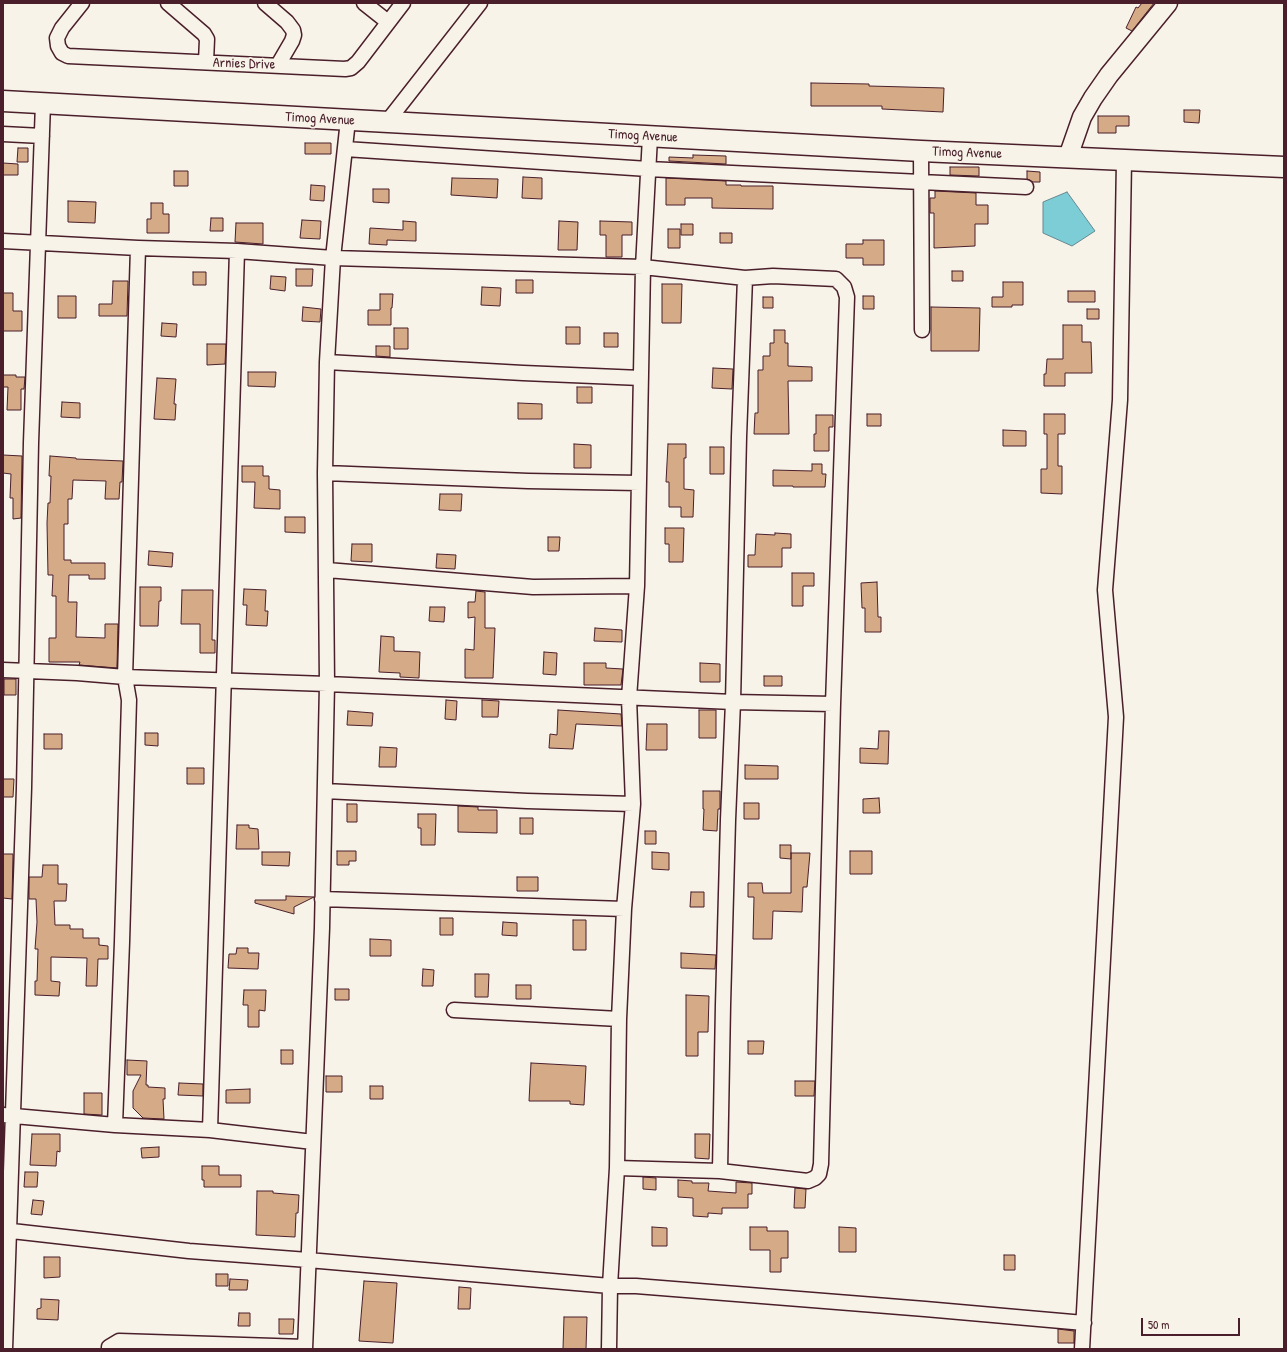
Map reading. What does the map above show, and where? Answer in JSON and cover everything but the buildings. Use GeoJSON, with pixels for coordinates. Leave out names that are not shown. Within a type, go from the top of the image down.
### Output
{"type":"FeatureCollection","features":[{"type":"Feature","properties":{"kind":"main road","name":"Timog Avenue"},"geometry":{"type":"LineString","coordinates":[[3,101],[921,152],[1284,167]]}},
{"type":"Feature","properties":{"kind":"street","name":"Arnies Drive"},"geometry":{"type":"LineString","coordinates":[[82,3],[62,28],[57,38],[58,46],[62,53],[68,56],[345,69],[351,68],[358,62],[403,3]]}},
{"type":"Feature","properties":{"kind":"street"},"geometry":{"type":"LineString","coordinates":[[168,3],[204,34],[207,40],[206,62]]}},
{"type":"Feature","properties":{"kind":"street"},"geometry":{"type":"LineString","coordinates":[[265,3],[294,30],[292,41],[278,65]]}},
{"type":"Feature","properties":{"kind":"street"},"geometry":{"type":"LineString","coordinates":[[364,3],[388,22]]}},
{"type":"Feature","properties":{"kind":"street"},"geometry":{"type":"LineString","coordinates":[[388,122],[480,3]]}},
{"type":"Feature","properties":{"kind":"street"},"geometry":{"type":"LineString","coordinates":[[1068,157],[1082,117],[1093,98],[1109,75],[1168,3]]}},
{"type":"Feature","properties":{"kind":"street"},"geometry":{"type":"LineString","coordinates":[[5,1349],[8,1115],[27,672],[31,443],[43,103]]}},
{"type":"Feature","properties":{"kind":"street"},"geometry":{"type":"LineString","coordinates":[[109,1349],[109,1347],[119,1341],[212,1347],[305,1348],[325,791],[327,684],[325,473],[327,362],[333,258],[348,120]]}},
{"type":"Feature","properties":{"kind":"street"},"geometry":{"type":"LineString","coordinates":[[3,134],[42,136]]}},
{"type":"Feature","properties":{"kind":"street"},"geometry":{"type":"LineString","coordinates":[[609,1349],[610,1286],[617,1168],[619,1019],[624,909],[633,804],[629,698],[637,586],[643,267],[650,137]]}},
{"type":"Feature","properties":{"kind":"street"},"geometry":{"type":"LineString","coordinates":[[345,149],[648,169],[1026,188]]}},
{"type":"Feature","properties":{"kind":"street"},"geometry":{"type":"LineString","coordinates":[[921,152],[922,330]]}},
{"type":"Feature","properties":{"kind":"street"},"geometry":{"type":"LineString","coordinates":[[1082,1349],[1116,717],[1105,590],[1120,400],[1124,160]]}},
{"type":"Feature","properties":{"kind":"street"},"geometry":{"type":"LineString","coordinates":[[3,241],[138,248],[237,251],[333,258],[643,267],[745,278],[773,276],[836,279],[844,287],[847,297],[833,704],[821,1164],[819,1174],[815,1178],[808,1181],[720,1170],[617,1168]]}},
{"type":"Feature","properties":{"kind":"street"},"geometry":{"type":"LineString","coordinates":[[115,1125],[129,700],[125,677],[138,248]]}},
{"type":"Feature","properties":{"kind":"street"},"geometry":{"type":"LineString","coordinates":[[210,1130],[225,681],[237,251]]}},
{"type":"Feature","properties":{"kind":"street"},"geometry":{"type":"LineString","coordinates":[[720,1170],[723,982],[733,702],[739,437],[745,278]]}},
{"type":"Feature","properties":{"kind":"street"},"geometry":{"type":"LineString","coordinates":[[327,362],[641,378]]}},
{"type":"Feature","properties":{"kind":"street"},"geometry":{"type":"LineString","coordinates":[[325,473],[528,481],[639,483]]}},
{"type":"Feature","properties":{"kind":"street"},"geometry":{"type":"LineString","coordinates":[[327,570],[533,587],[637,586]]}},
{"type":"Feature","properties":{"kind":"street"},"geometry":{"type":"LineString","coordinates":[[3,670],[77,673],[125,677],[327,684],[629,698],[833,704]]}},
{"type":"Feature","properties":{"kind":"street"},"geometry":{"type":"LineString","coordinates":[[325,791],[527,801],[633,804]]}},
{"type":"Feature","properties":{"kind":"street"},"geometry":{"type":"LineString","coordinates":[[322,899],[624,909]]}},
{"type":"Feature","properties":{"kind":"street"},"geometry":{"type":"LineString","coordinates":[[454,1010],[619,1019]]}},
{"type":"Feature","properties":{"kind":"street"},"geometry":{"type":"LineString","coordinates":[[8,1115],[115,1125],[210,1130],[313,1142]]}},
{"type":"Feature","properties":{"kind":"street"},"geometry":{"type":"LineString","coordinates":[[6,1230],[189,1251],[610,1286],[636,1286],[691,1290],[1084,1323]]}},
{"type":"Feature","properties":{"kind":"water"},"geometry":{"type":"Polygon","coordinates":[[[1067,192],[1095,231],[1072,246],[1043,233],[1043,202],[1067,192]]]}}]}
